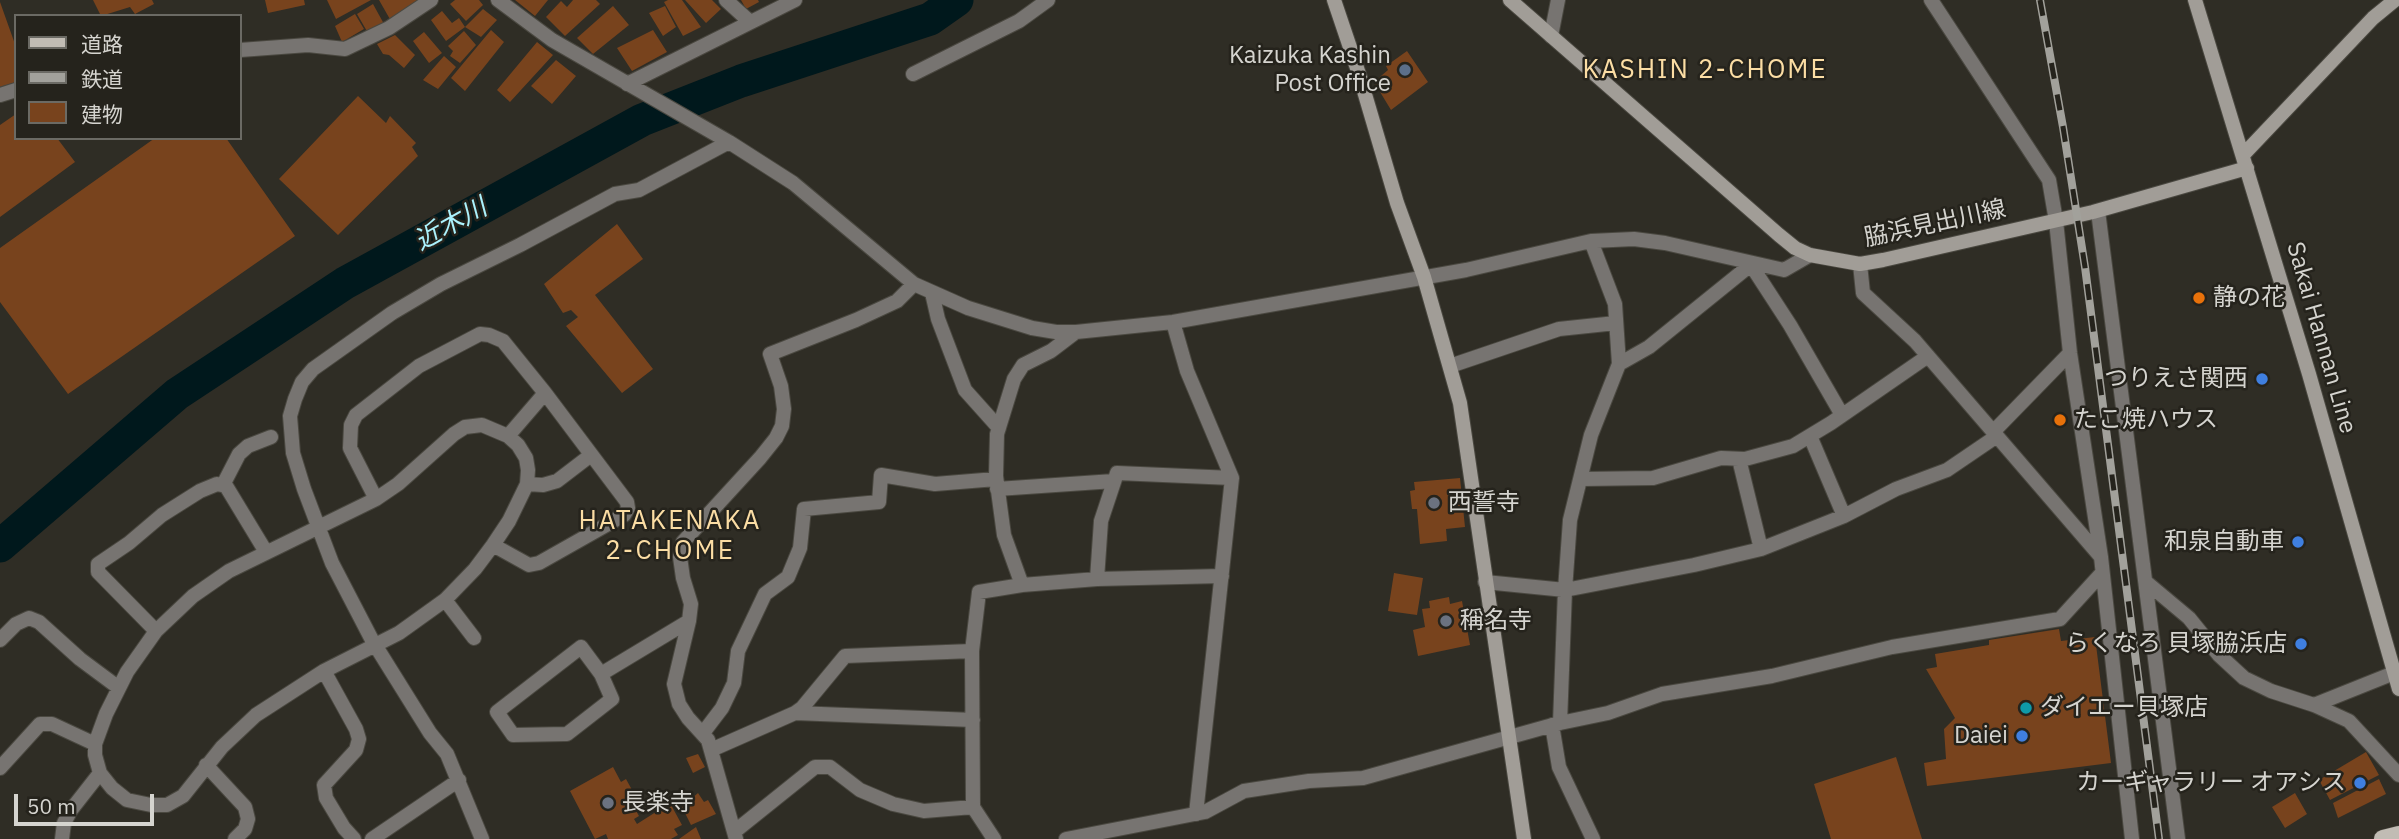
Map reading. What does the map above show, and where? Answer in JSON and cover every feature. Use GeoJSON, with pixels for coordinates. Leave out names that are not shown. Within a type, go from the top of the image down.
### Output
{"type":"FeatureCollection","features":[{"type":"Feature","properties":{"kind":"main road"},"geometry":{"type":"LineString","coordinates":[[2383,839],[2399,835]]}},
{"type":"Feature","properties":{"kind":"street"},"geometry":{"type":"LineString","coordinates":[[242,50],[308,45],[345,49],[389,28],[431,0]]}},
{"type":"Feature","properties":{"kind":"street"},"geometry":{"type":"LineString","coordinates":[[498,0],[552,40],[793,183],[914,284],[968,308],[1032,328],[1076,332],[1172,322],[1466,270],[1591,241],[1626,239],[1665,243],[1784,270],[1810,255]]}},
{"type":"Feature","properties":{"kind":"street"},"geometry":{"type":"LineString","coordinates":[[726,0],[749,22]]}},
{"type":"Feature","properties":{"kind":"street"},"geometry":{"type":"LineString","coordinates":[[631,86],[794,0]]}},
{"type":"Feature","properties":{"kind":"street"},"geometry":{"type":"LineString","coordinates":[[913,74],[1019,21],[1048,0]]}},
{"type":"Feature","properties":{"kind":"street"},"geometry":{"type":"LineString","coordinates":[[1334,0],[1397,203],[1424,277],[1460,403],[1524,839]]}},
{"type":"Feature","properties":{"kind":"street","name":"脇浜見出川線"},"geometry":{"type":"LineString","coordinates":[[1510,0],[1779,236],[1810,255],[1860,264],[2098,211],[2245,162]]}},
{"type":"Feature","properties":{"kind":"street"},"geometry":{"type":"LineString","coordinates":[[1550,36],[1558,0]]}},
{"type":"Feature","properties":{"kind":"street"},"geometry":{"type":"LineString","coordinates":[[1931,0],[2049,180],[2070,353],[2101,557],[2132,839]]}},
{"type":"Feature","properties":{"kind":"street","name":"Sakai Hannan Line"},"geometry":{"type":"LineString","coordinates":[[2195,0],[2309,374],[2399,689]]}},
{"type":"Feature","properties":{"kind":"street"},"geometry":{"type":"LineString","coordinates":[[2245,162],[2374,18],[2398,1]]}},
{"type":"Feature","properties":{"kind":"street"},"geometry":{"type":"LineString","coordinates":[[482,839],[447,754],[430,733],[376,646],[332,563],[293,453],[290,416],[295,399],[302,382],[313,369],[392,313],[441,284],[615,194],[639,190],[724,140]]}},
{"type":"Feature","properties":{"kind":"street"},"geometry":{"type":"LineString","coordinates":[[2098,211],[2178,839]]}},
{"type":"Feature","properties":{"kind":"street"},"geometry":{"type":"LineString","coordinates":[[1591,241],[1615,304],[1619,364],[1591,435],[1570,520],[1556,724],[1559,767],[1593,839]]}},
{"type":"Feature","properties":{"kind":"street"},"geometry":{"type":"LineString","coordinates":[[1619,364],[1649,347],[1752,264]]}},
{"type":"Feature","properties":{"kind":"street"},"geometry":{"type":"LineString","coordinates":[[1752,264],[1842,415]]}},
{"type":"Feature","properties":{"kind":"street"},"geometry":{"type":"LineString","coordinates":[[1860,264],[1863,293],[1928,356],[2101,557]]}},
{"type":"Feature","properties":{"kind":"street"},"geometry":{"type":"LineString","coordinates":[[914,284],[897,301],[770,354],[781,386],[784,409],[782,426],[760,458],[683,542],[680,557],[691,604],[674,684],[679,704],[703,733],[711,750],[735,836],[815,766],[830,767],[860,790],[892,804],[924,811],[973,807]]}},
{"type":"Feature","properties":{"kind":"street"},"geometry":{"type":"LineString","coordinates":[[932,293],[938,319],[965,390],[999,428]]}},
{"type":"Feature","properties":{"kind":"street"},"geometry":{"type":"LineString","coordinates":[[1172,322],[1187,371],[1232,478],[1196,814]]}},
{"type":"Feature","properties":{"kind":"street"},"geometry":{"type":"LineString","coordinates":[[1450,366],[1559,329],[1616,323]]}},
{"type":"Feature","properties":{"kind":"street"},"geometry":{"type":"LineString","coordinates":[[1022,585],[1004,535],[997,484],[997,434],[1014,379],[1023,365],[1051,351],[1076,332]]}},
{"type":"Feature","properties":{"kind":"street"},"geometry":{"type":"LineString","coordinates":[[376,499],[350,448],[351,425],[356,415],[419,366],[480,334],[489,335],[503,341],[545,393],[627,502],[628,508],[624,515],[539,563],[529,565],[493,545]]}},
{"type":"Feature","properties":{"kind":"street"},"geometry":{"type":"LineString","coordinates":[[1485,582],[1565,590],[1761,549],[1844,516],[1896,489],[1947,470],[1995,433],[2070,353]]}},
{"type":"Feature","properties":{"kind":"street"},"geometry":{"type":"LineString","coordinates":[[1582,480],[1653,478],[1721,458],[1739,459],[1793,446],[1928,356]]}},
{"type":"Feature","properties":{"kind":"street"},"geometry":{"type":"LineString","coordinates":[[508,436],[545,393]]}},
{"type":"Feature","properties":{"kind":"street"},"geometry":{"type":"LineString","coordinates":[[482,425],[508,436],[526,458],[527,484],[509,521],[475,569],[445,600],[419,620],[376,646],[324,671],[256,715],[222,747],[183,796],[167,805],[150,806],[127,800],[112,788],[100,773],[95,744],[106,714],[144,646],[193,596],[229,571],[318,527],[376,499],[466,427],[482,425]]}},
{"type":"Feature","properties":{"kind":"street"},"geometry":{"type":"LineString","coordinates":[[1810,436],[1844,516]]}},
{"type":"Feature","properties":{"kind":"street"},"geometry":{"type":"LineString","coordinates":[[223,485],[239,454],[248,446],[271,437]]}},
{"type":"Feature","properties":{"kind":"street"},"geometry":{"type":"LineString","coordinates":[[527,484],[543,485],[557,481],[591,455]]}},
{"type":"Feature","properties":{"kind":"street"},"geometry":{"type":"LineString","coordinates":[[1739,459],[1761,549]]}},
{"type":"Feature","properties":{"kind":"street"},"geometry":{"type":"LineString","coordinates":[[1097,579],[1101,521],[1116,473],[1232,478]]}},
{"type":"Feature","properties":{"kind":"street"},"geometry":{"type":"LineString","coordinates":[[703,733],[722,708],[734,683],[738,651],[765,594],[788,577],[800,548],[804,509],[879,502],[881,475],[935,484],[1114,481]]}},
{"type":"Feature","properties":{"kind":"street"},"geometry":{"type":"LineString","coordinates":[[156,631],[98,572],[98,564],[129,543],[175,505],[200,491],[217,484],[223,485],[230,491],[265,552]]}},
{"type":"Feature","properties":{"kind":"street"},"geometry":{"type":"LineString","coordinates":[[1066,839],[1205,812],[1244,791],[1309,781],[1363,778],[1556,724],[1608,713],[1662,694],[1772,676],[1892,647],[2060,619],[2102,573]]}},
{"type":"Feature","properties":{"kind":"street"},"geometry":{"type":"LineString","coordinates":[[995,839],[973,807],[972,651],[979,592],[1022,585],[1097,579],[1222,576]]}},
{"type":"Feature","properties":{"kind":"street"},"geometry":{"type":"LineString","coordinates":[[2146,582],[2189,618],[2219,655],[2244,678],[2348,721],[2399,775]]}},
{"type":"Feature","properties":{"kind":"street"},"geometry":{"type":"LineString","coordinates":[[445,600],[474,638]]}},
{"type":"Feature","properties":{"kind":"street"},"geometry":{"type":"LineString","coordinates":[[0,640],[16,624],[29,618],[39,622],[80,659],[119,688]]}},
{"type":"Feature","properties":{"kind":"street"},"geometry":{"type":"LineString","coordinates":[[601,674],[689,621]]}},
{"type":"Feature","properties":{"kind":"street"},"geometry":{"type":"LineString","coordinates":[[581,647],[601,674],[612,699],[567,734],[513,735],[497,712],[581,647]]}},
{"type":"Feature","properties":{"kind":"street"},"geometry":{"type":"LineString","coordinates":[[711,750],[795,713],[845,656],[972,651]]}},
{"type":"Feature","properties":{"kind":"street"},"geometry":{"type":"LineString","coordinates":[[324,671],[359,739],[356,750],[324,785],[326,798],[354,839]]}},
{"type":"Feature","properties":{"kind":"street"},"geometry":{"type":"LineString","coordinates":[[2314,705],[2394,673]]}},
{"type":"Feature","properties":{"kind":"street"},"geometry":{"type":"LineString","coordinates":[[795,713],[972,720]]}},
{"type":"Feature","properties":{"kind":"street"},"geometry":{"type":"LineString","coordinates":[[0,768],[40,724],[52,724],[95,744]]}},
{"type":"Feature","properties":{"kind":"street"},"geometry":{"type":"LineString","coordinates":[[206,765],[245,807],[248,819],[245,829],[236,839]]}},
{"type":"Feature","properties":{"kind":"street"},"geometry":{"type":"LineString","coordinates":[[62,839],[64,823],[71,810],[100,773]]}},
{"type":"Feature","properties":{"kind":"street"},"geometry":{"type":"LineString","coordinates":[[372,839],[459,780]]}},
{"type":"Feature","properties":{"kind":"building"},"geometry":{"type":"Polygon","coordinates":[[[93,0],[152,0],[154,4],[135,14],[130,7],[100,14],[93,0]]]}},
{"type":"Feature","properties":{"kind":"building"},"geometry":{"type":"Polygon","coordinates":[[[265,0],[304,0],[305,5],[268,13],[265,0]]]}},
{"type":"Feature","properties":{"kind":"building"},"geometry":{"type":"Polygon","coordinates":[[[327,0],[371,0],[336,19],[327,0]]]}},
{"type":"Feature","properties":{"kind":"building"},"geometry":{"type":"Polygon","coordinates":[[[379,0],[424,0],[391,21],[379,0]]]}},
{"type":"Feature","properties":{"kind":"building"},"geometry":{"type":"Polygon","coordinates":[[[455,0],[479,0],[483,5],[466,21],[450,4],[455,0]]]}},
{"type":"Feature","properties":{"kind":"building"},"geometry":{"type":"Polygon","coordinates":[[[515,0],[548,0],[535,16],[515,0]]]}},
{"type":"Feature","properties":{"kind":"building"},"geometry":{"type":"Polygon","coordinates":[[[573,0],[596,0],[600,4],[565,36],[546,17],[561,1],[567,7],[573,0]]]}},
{"type":"Feature","properties":{"kind":"building"},"geometry":{"type":"Polygon","coordinates":[[[682,0],[701,27],[683,36],[664,2],[682,0]]]}},
{"type":"Feature","properties":{"kind":"building"},"geometry":{"type":"Polygon","coordinates":[[[685,0],[712,0],[721,9],[706,23],[685,0]]]}},
{"type":"Feature","properties":{"kind":"building"},"geometry":{"type":"Polygon","coordinates":[[[741,0],[758,0],[759,2],[746,9],[741,0]]]}},
{"type":"Feature","properties":{"kind":"building"},"geometry":{"type":"Polygon","coordinates":[[[0,2],[14,41],[14,83],[0,87],[0,2]]]}},
{"type":"Feature","properties":{"kind":"building"},"geometry":{"type":"Polygon","coordinates":[[[373,4],[384,24],[368,33],[357,14],[373,4]]]}},
{"type":"Feature","properties":{"kind":"building"},"geometry":{"type":"Polygon","coordinates":[[[613,6],[629,25],[593,54],[577,38],[613,6]]]}},
{"type":"Feature","properties":{"kind":"building"},"geometry":{"type":"Polygon","coordinates":[[[665,6],[676,27],[663,36],[649,13],[665,6]]]}},
{"type":"Feature","properties":{"kind":"building"},"geometry":{"type":"Polygon","coordinates":[[[483,9],[497,20],[481,37],[465,27],[483,9]]]}},
{"type":"Feature","properties":{"kind":"building"},"geometry":{"type":"Polygon","coordinates":[[[442,11],[452,23],[459,18],[465,27],[446,41],[431,20],[442,11]]]}},
{"type":"Feature","properties":{"kind":"building"},"geometry":{"type":"Polygon","coordinates":[[[355,14],[364,29],[342,42],[335,26],[355,14]]]}},
{"type":"Feature","properties":{"kind":"building"},"geometry":{"type":"Polygon","coordinates":[[[491,30],[504,42],[465,91],[451,78],[491,30]]]}},
{"type":"Feature","properties":{"kind":"building"},"geometry":{"type":"Polygon","coordinates":[[[653,30],[667,52],[632,71],[617,48],[653,30]]]}},
{"type":"Feature","properties":{"kind":"building"},"geometry":{"type":"Polygon","coordinates":[[[464,31],[476,45],[460,63],[450,56],[453,51],[448,46],[464,31]]]}},
{"type":"Feature","properties":{"kind":"building"},"geometry":{"type":"Polygon","coordinates":[[[424,32],[442,53],[429,63],[413,41],[424,32]]]}},
{"type":"Feature","properties":{"kind":"building"},"geometry":{"type":"Polygon","coordinates":[[[395,35],[415,55],[404,68],[389,55],[383,54],[377,44],[395,35]]]}},
{"type":"Feature","properties":{"kind":"building"},"geometry":{"type":"Polygon","coordinates":[[[537,42],[553,55],[510,102],[497,90],[537,42]]]}},
{"type":"Feature","properties":{"kind":"building"},"geometry":{"type":"Polygon","coordinates":[[[1407,51],[1428,82],[1391,110],[1374,82],[1388,70],[1386,66],[1407,51]]]}},
{"type":"Feature","properties":{"kind":"building"},"geometry":{"type":"Polygon","coordinates":[[[444,56],[456,67],[438,89],[423,80],[444,56]]]}},
{"type":"Feature","properties":{"kind":"building"},"geometry":{"type":"Polygon","coordinates":[[[556,60],[576,76],[552,104],[531,86],[556,60]]]}},
{"type":"Feature","properties":{"kind":"building"},"geometry":{"type":"Polygon","coordinates":[[[358,96],[386,123],[390,116],[416,143],[412,147],[418,156],[338,235],[279,179],[358,96]]]}},
{"type":"Feature","properties":{"kind":"building"},"geometry":{"type":"Polygon","coordinates":[[[14,115],[14,140],[58,140],[75,162],[0,217],[0,125],[14,115]]]}},
{"type":"Feature","properties":{"kind":"building"},"geometry":{"type":"Polygon","coordinates":[[[152,140],[227,140],[295,236],[68,394],[0,302],[0,248],[152,140]]]}},
{"type":"Feature","properties":{"kind":"building"},"geometry":{"type":"Polygon","coordinates":[[[617,224],[643,259],[595,295],[653,369],[622,393],[566,326],[578,317],[571,310],[563,313],[544,284],[617,224]]]}},
{"type":"Feature","properties":{"kind":"building"},"geometry":{"type":"Polygon","coordinates":[[[1460,478],[1465,527],[1446,529],[1447,541],[1420,544],[1417,509],[1412,509],[1410,491],[1415,490],[1414,482],[1460,478]]]}},
{"type":"Feature","properties":{"kind":"building"},"geometry":{"type":"Polygon","coordinates":[[[1394,573],[1423,578],[1417,615],[1388,611],[1394,573]]]}},
{"type":"Feature","properties":{"kind":"building"},"geometry":{"type":"Polygon","coordinates":[[[1449,597],[1450,604],[1462,601],[1470,645],[1418,656],[1413,630],[1425,627],[1422,609],[1430,608],[1429,601],[1449,597]]]}},
{"type":"Feature","properties":{"kind":"building","name":"ダイエー貝塚店"},"geometry":{"type":"Polygon","coordinates":[[[2059,629],[2061,641],[2095,637],[2111,763],[1927,786],[1924,763],[1946,759],[1944,729],[1955,718],[1926,669],[1937,667],[1935,654],[1989,645],[1989,640],[2059,629]]]}},
{"type":"Feature","properties":{"kind":"building"},"geometry":{"type":"Polygon","coordinates":[[[2366,752],[2379,775],[2330,800],[2319,780],[2366,752]]]}},
{"type":"Feature","properties":{"kind":"building"},"geometry":{"type":"Polygon","coordinates":[[[698,754],[705,767],[693,773],[686,758],[698,754]]]}},
{"type":"Feature","properties":{"kind":"building"},"geometry":{"type":"Polygon","coordinates":[[[1896,757],[1922,839],[1831,839],[1814,784],[1896,757]]]}},
{"type":"Feature","properties":{"kind":"building"},"geometry":{"type":"Polygon","coordinates":[[[613,767],[621,782],[626,779],[637,799],[631,802],[639,816],[634,819],[637,824],[670,803],[682,825],[674,829],[678,835],[671,839],[608,839],[606,834],[595,839],[570,791],[613,767]]]}},
{"type":"Feature","properties":{"kind":"building"},"geometry":{"type":"Polygon","coordinates":[[[2379,779],[2386,794],[2338,818],[2333,803],[2379,779]]]}},
{"type":"Feature","properties":{"kind":"building"},"geometry":{"type":"Polygon","coordinates":[[[698,793],[704,802],[708,800],[716,814],[691,825],[682,807],[698,793]]]}},
{"type":"Feature","properties":{"kind":"building"},"geometry":{"type":"Polygon","coordinates":[[[2295,793],[2307,814],[2285,828],[2272,807],[2295,793]]]}},
{"type":"Feature","properties":{"kind":"building"},"geometry":{"type":"Polygon","coordinates":[[[696,827],[701,839],[679,839],[696,827]]]}},
{"type":"Feature","properties":{"kind":"waterway","name":"近木川"},"geometry":{"type":"LineString","coordinates":[[0,546],[177,394],[345,283],[642,120],[741,81],[930,19],[957,0]]}},
{"type":"Feature","properties":{"kind":"railway"},"geometry":{"type":"LineString","coordinates":[[2040,0],[2085,267],[2159,839]]}},
{"type":"Feature","properties":{"kind":"place","name":"Kaizuka Kashin Post Office"},"geometry":{"type":"Point","coordinates":[1405,70]}},
{"type":"Feature","properties":{"kind":"place","name":"静の花"},"geometry":{"type":"Point","coordinates":[2199,298]}},
{"type":"Feature","properties":{"kind":"place","name":"つりえさ関西"},"geometry":{"type":"Point","coordinates":[2262,379]}},
{"type":"Feature","properties":{"kind":"place","name":"たこ焼ハウス"},"geometry":{"type":"Point","coordinates":[2060,420]}},
{"type":"Feature","properties":{"kind":"place","name":"西誓寺"},"geometry":{"type":"Point","coordinates":[1434,503]}},
{"type":"Feature","properties":{"kind":"place","name":"和泉自動車"},"geometry":{"type":"Point","coordinates":[2298,542]}},
{"type":"Feature","properties":{"kind":"place","name":"稱名寺"},"geometry":{"type":"Point","coordinates":[1446,621]}},
{"type":"Feature","properties":{"kind":"place","name":"らくなろ 貝塚脇浜店"},"geometry":{"type":"Point","coordinates":[2301,644]}},
{"type":"Feature","properties":{"kind":"place","name":"ダイエー貝塚店"},"geometry":{"type":"Point","coordinates":[2026,708]}},
{"type":"Feature","properties":{"kind":"place","name":"Daiei"},"geometry":{"type":"Point","coordinates":[2022,736]}},
{"type":"Feature","properties":{"kind":"place","name":"カーギャラリー オアシス"},"geometry":{"type":"Point","coordinates":[2360,783]}},
{"type":"Feature","properties":{"kind":"place","name":"長楽寺"},"geometry":{"type":"Point","coordinates":[608,803]}},
{"type":"Feature","properties":{"kind":"district","name":"KASHIN 2-CHOME"},"geometry":{"type":"Point","coordinates":[1705,70]}},
{"type":"Feature","properties":{"kind":"district","name":"HATAKENAKA 2-CHOME"},"geometry":{"type":"Point","coordinates":[670,536]}}]}
